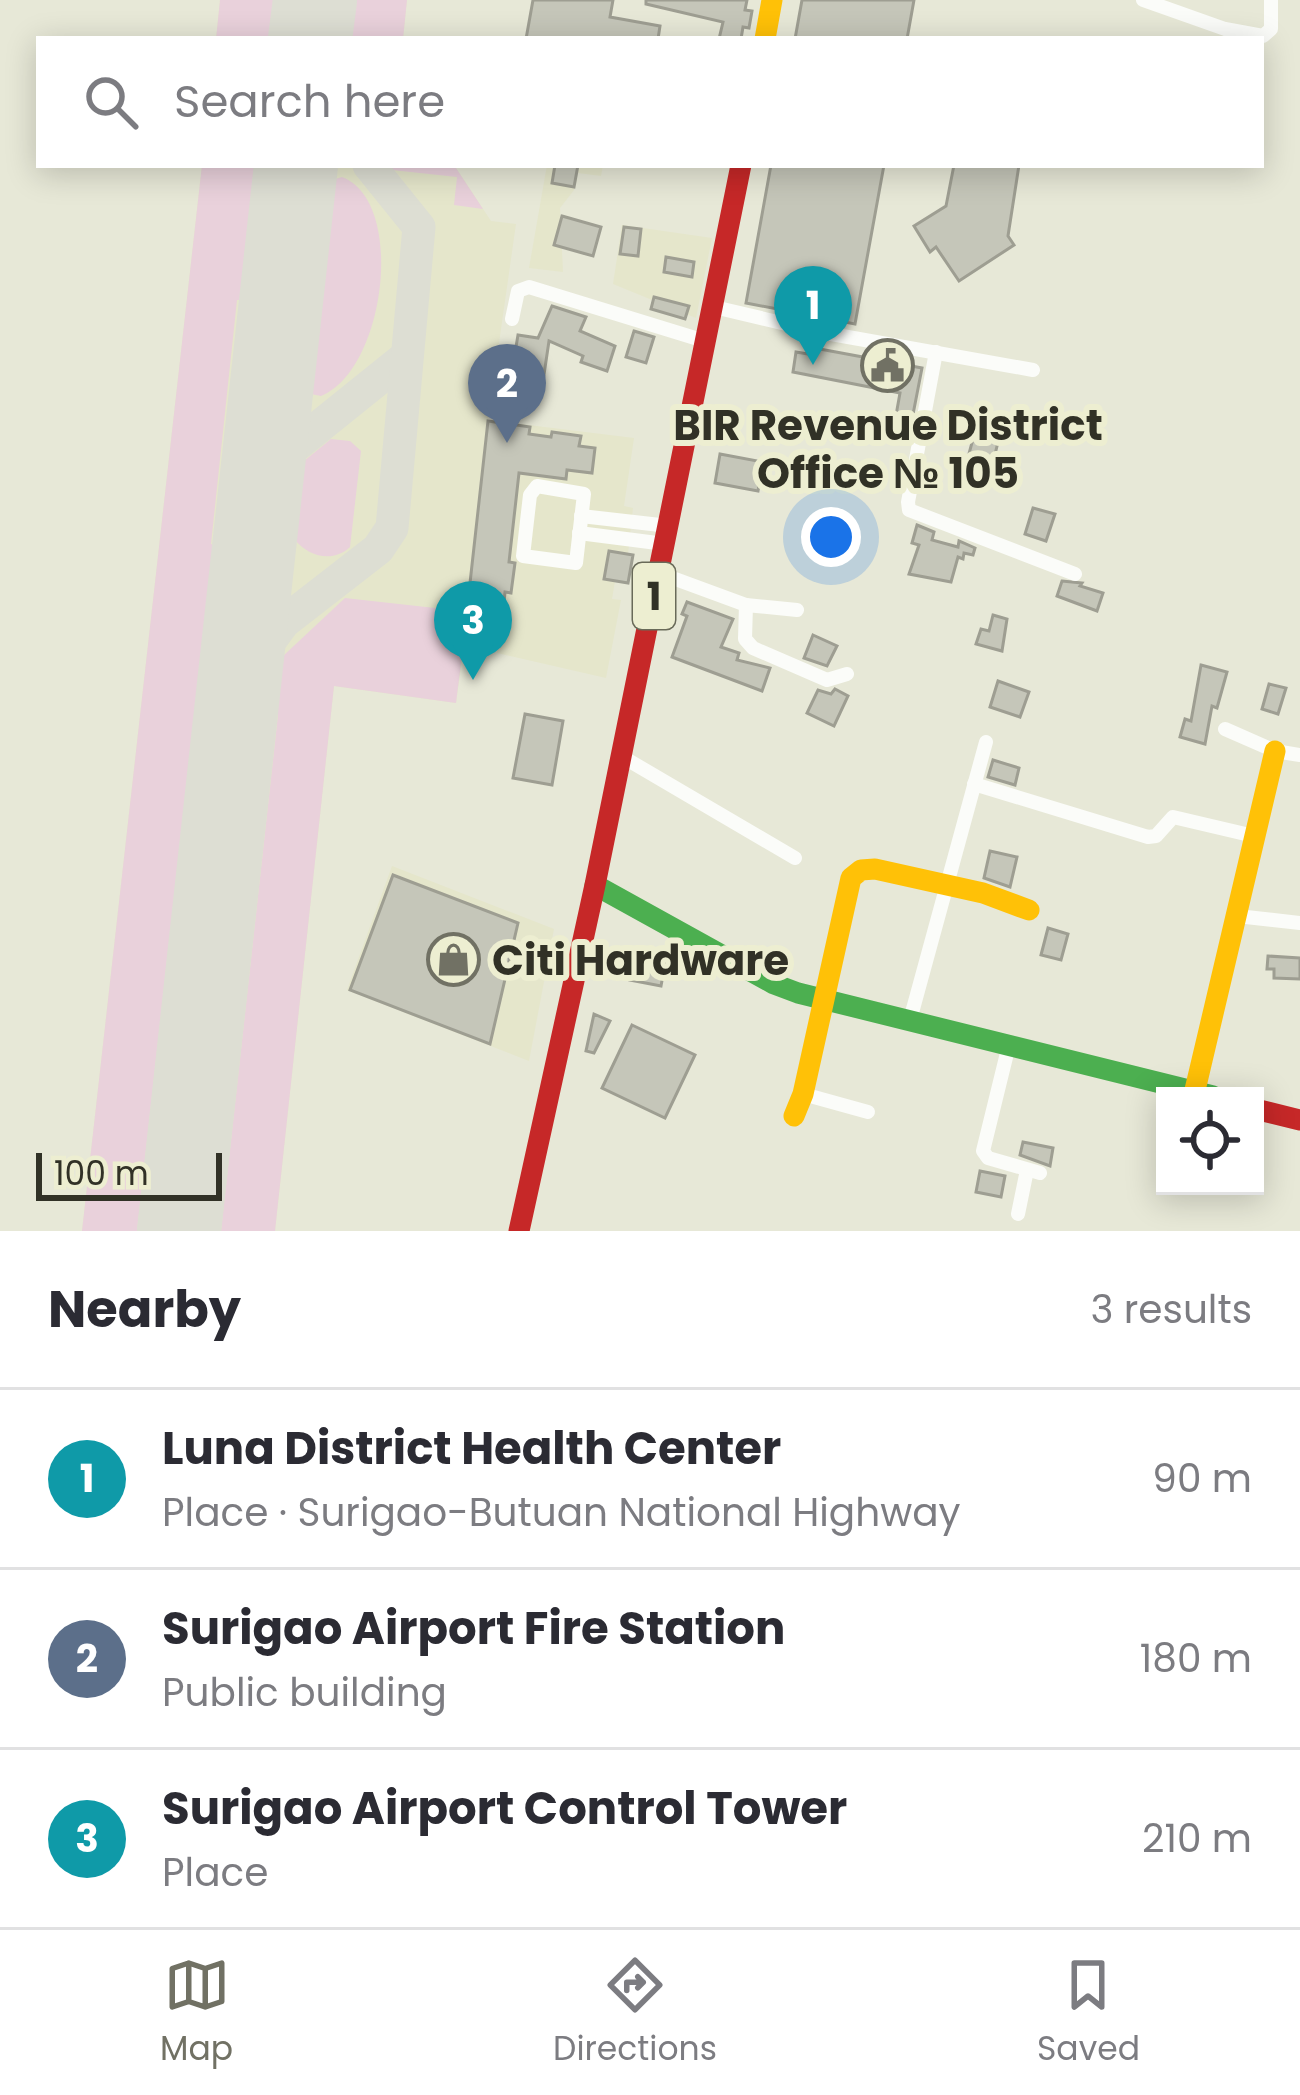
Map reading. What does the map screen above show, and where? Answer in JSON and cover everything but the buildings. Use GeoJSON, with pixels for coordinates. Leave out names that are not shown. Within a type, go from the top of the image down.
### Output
{"type":"FeatureCollection","features":[{"type":"Feature","properties":{"kind":"main road"},"geometry":{"type":"LineString","coordinates":[[766,36],[772,0]]}},
{"type":"Feature","properties":{"kind":"main road","name":"1"},"geometry":{"type":"LineString","coordinates":[[519,1231],[595,885],[740,168]]}},
{"type":"Feature","properties":{"kind":"main road"},"geometry":{"type":"LineString","coordinates":[[1205,1087],[1237,916],[1275,751]]}},
{"type":"Feature","properties":{"kind":"main road"},"geometry":{"type":"LineString","coordinates":[[799,1105],[851,878],[861,870],[875,869],[983,893],[1029,910]]}},
{"type":"Feature","properties":{"kind":"main road"},"geometry":{"type":"LineString","coordinates":[[595,885],[774,984],[1180,1087]]}},
{"type":"Feature","properties":{"kind":"main road"},"geometry":{"type":"LineString","coordinates":[[1264,1111],[1300,1120]]}},
{"type":"Feature","properties":{"kind":"street"},"geometry":{"type":"LineString","coordinates":[[1143,0],[1205,23],[1263,36],[1271,29],[1271,0]]}},
{"type":"Feature","properties":{"kind":"street"},"geometry":{"type":"LineString","coordinates":[[512,319],[518,291],[529,287],[708,342]]}},
{"type":"Feature","properties":{"kind":"street"},"geometry":{"type":"LineString","coordinates":[[714,307],[820,332],[1033,370]]}},
{"type":"Feature","properties":{"kind":"street"},"geometry":{"type":"LineString","coordinates":[[936,352],[909,510],[1075,574]]}},
{"type":"Feature","properties":{"kind":"street"},"geometry":{"type":"LineString","coordinates":[[537,486],[582,491],[580,525],[576,562],[523,556],[530,495],[537,486]]}},
{"type":"Feature","properties":{"kind":"street"},"geometry":{"type":"LineString","coordinates":[[580,525],[667,535]]}},
{"type":"Feature","properties":{"kind":"street"},"geometry":{"type":"LineString","coordinates":[[659,573],[746,605],[796,610]]}},
{"type":"Feature","properties":{"kind":"street"},"geometry":{"type":"LineString","coordinates":[[746,605],[745,639],[753,648],[827,680],[847,674]]}},
{"type":"Feature","properties":{"kind":"street"},"geometry":{"type":"LineString","coordinates":[[1226,729],[1275,751],[1300,755]]}},
{"type":"Feature","properties":{"kind":"street"},"geometry":{"type":"LineString","coordinates":[[910,1020],[986,742]]}},
{"type":"Feature","properties":{"kind":"street"},"geometry":{"type":"LineString","coordinates":[[621,756],[795,858]]}},
{"type":"Feature","properties":{"kind":"street"},"geometry":{"type":"LineString","coordinates":[[974,784],[1148,837],[1156,836],[1173,818],[1254,836]]}},
{"type":"Feature","properties":{"kind":"street"},"geometry":{"type":"LineString","coordinates":[[1237,916],[1300,923]]}},
{"type":"Feature","properties":{"kind":"street"},"geometry":{"type":"LineString","coordinates":[[1009,1045],[982,1151],[988,1158],[1033,1172],[1018,1214]]}},
{"type":"Feature","properties":{"kind":"street"},"geometry":{"type":"LineString","coordinates":[[799,1105],[868,1112]]}},
{"type":"Feature","properties":{"kind":"shaded area"},"geometry":{"type":"Polygon","coordinates":[[[220,0],[407,0],[403,36],[216,36],[220,0]]]}},
{"type":"Feature","properties":{"kind":"shaded area"},"geometry":{"type":"Polygon","coordinates":[[[220,0],[279,0],[275,36],[216,36],[220,0]]]}},
{"type":"Feature","properties":{"kind":"shaded area"},"geometry":{"type":"Polygon","coordinates":[[[345,0],[407,0],[403,36],[341,36],[345,0]]]}},
{"type":"Feature","properties":{"kind":"shaded area"},"geometry":{"type":"Polygon","coordinates":[[[202,168],[456,168],[491,221],[516,224],[488,420],[634,438],[624,506],[633,508],[628,554],[605,578],[615,581],[612,599],[621,600],[606,678],[497,653],[499,628],[467,624],[456,703],[334,686],[275,1231],[82,1231],[202,168]]]}},
{"type":"Feature","properties":{"kind":"shaded area"},"geometry":{"type":"Polygon","coordinates":[[[202,168],[261,168],[247,300],[237,300],[211,544],[225,547],[207,708],[195,707],[137,1231],[82,1231],[202,168]]]}},
{"type":"Feature","properties":{"kind":"shaded area"},"geometry":{"type":"Polygon","coordinates":[[[456,168],[483,209],[454,205],[457,177],[392,170],[456,168]]]}},
{"type":"Feature","properties":{"kind":"shaded area"},"geometry":{"type":"Polygon","coordinates":[[[546,168],[602,168],[601,176],[578,173],[574,190],[560,208],[563,272],[529,268],[546,168]]]}},
{"type":"Feature","properties":{"kind":"shaded area"},"geometry":{"type":"Polygon","coordinates":[[[342,177],[362,193],[375,218],[380,286],[360,355],[343,380],[321,396],[311,394],[320,310],[312,309],[325,188],[329,181],[342,177]]]}},
{"type":"Feature","properties":{"kind":"shaded area"},"geometry":{"type":"Polygon","coordinates":[[[622,225],[712,238],[696,318],[613,284],[622,225]]]}},
{"type":"Feature","properties":{"kind":"shaded area"},"geometry":{"type":"Polygon","coordinates":[[[331,439],[350,441],[361,451],[350,547],[329,556],[314,554],[295,540],[304,461],[331,439]]]}},
{"type":"Feature","properties":{"kind":"shaded area"},"geometry":{"type":"Polygon","coordinates":[[[345,598],[453,610],[466,624],[456,703],[334,686],[275,1231],[221,1231],[278,715],[265,713],[268,690],[278,690],[282,657],[345,598]]]}},
{"type":"Feature","properties":{"kind":"shaded area","name":"Citi Hardware"},"geometry":{"type":"Polygon","coordinates":[[[392,866],[554,929],[529,1061],[347,990],[392,866]]]}},
{"type":"Feature","properties":{"kind":"taxiway"},"geometry":{"type":"LineString","coordinates":[[239,683],[284,622],[378,549],[392,528],[419,227],[371,168]]}},
{"type":"Feature","properties":{"kind":"taxiway"},"geometry":{"type":"LineString","coordinates":[[263,472],[407,356]]}},
{"type":"Feature","properties":{"kind":"runway"},"geometry":{"type":"LineString","coordinates":[[310,36],[315,0]]}},
{"type":"Feature","properties":{"kind":"runway"},"geometry":{"type":"LineString","coordinates":[[179,1231],[296,168]]}},
{"type":"Feature","properties":{"kind":"traffic: fast"},"geometry":{"type":"LineString","coordinates":[[595,885],[798,993],[1177,1087]]}},
{"type":"Feature","properties":{"kind":"traffic: slow"},"geometry":{"type":"LineString","coordinates":[[766,36],[772,0]]}},
{"type":"Feature","properties":{"kind":"traffic: slow"},"geometry":{"type":"LineString","coordinates":[[1196,1087],[1275,751]]}},
{"type":"Feature","properties":{"kind":"traffic: slow"},"geometry":{"type":"LineString","coordinates":[[794,1116],[803,1094],[851,878],[861,870],[875,869],[983,893],[1029,910]]}},
{"type":"Feature","properties":{"kind":"traffic: jam"},"geometry":{"type":"LineString","coordinates":[[519,1231],[595,885],[740,168]]}},
{"type":"Feature","properties":{"kind":"traffic: jam"},"geometry":{"type":"LineString","coordinates":[[1264,1111],[1300,1120]]}},
{"type":"Feature","properties":{"kind":"place","name":"Luna District Health Center"},"geometry":{"type":"Point","coordinates":[813,365]}},
{"type":"Feature","properties":{"kind":"place","name":"BIR Revenue District Office № 105"},"geometry":{"type":"Point","coordinates":[888,366]}},
{"type":"Feature","properties":{"kind":"place","name":"Surigao Airport Fire Station"},"geometry":{"type":"Point","coordinates":[507,443]}},
{"type":"Feature","properties":{"kind":"place","name":"Surigao Airport Control Tower"},"geometry":{"type":"Point","coordinates":[473,680]}},
{"type":"Feature","properties":{"kind":"place","name":"Citi Hardware"},"geometry":{"type":"Point","coordinates":[453,960]}}]}
